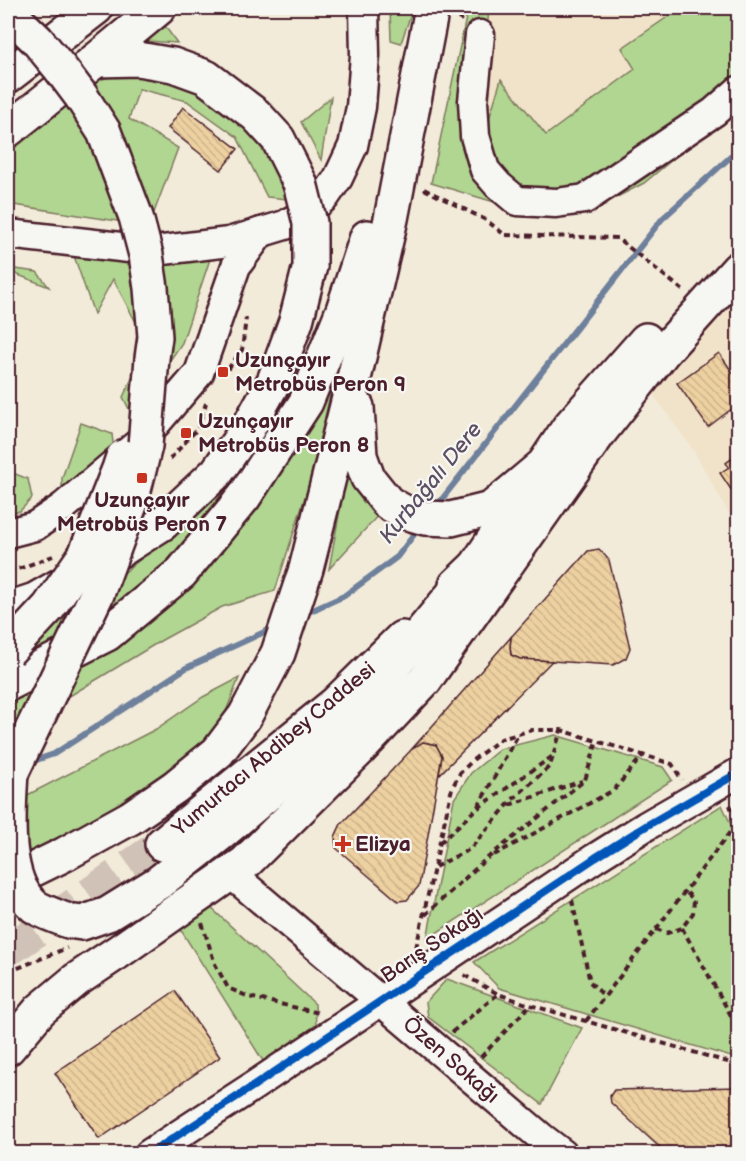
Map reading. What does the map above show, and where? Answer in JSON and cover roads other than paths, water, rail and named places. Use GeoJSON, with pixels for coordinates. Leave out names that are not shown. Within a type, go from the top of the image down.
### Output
{"type":"FeatureCollection","features":[{"type":"Feature","properties":{"kind":"main road"},"geometry":{"type":"LineString","coordinates":[[8,76],[96,8]]}},
{"type":"Feature","properties":{"kind":"main road"},"geometry":{"type":"LineString","coordinates":[[8,130],[159,8]]}},
{"type":"Feature","properties":{"kind":"main road"},"geometry":{"type":"LineString","coordinates":[[8,882],[130,818],[175,787],[218,752],[245,716],[278,653],[306,569],[356,370],[391,219],[431,8]]}},
{"type":"Feature","properties":{"kind":"main road"},"geometry":{"type":"LineString","coordinates":[[8,684],[107,634],[181,573],[244,497],[306,402],[343,310],[365,245],[381,178],[431,8]]}},
{"type":"Feature","properties":{"kind":"main road"},"geometry":{"type":"LineString","coordinates":[[8,12],[37,40],[60,68],[104,132],[136,217],[146,255],[155,338],[145,446],[131,502],[97,594],[9,776],[8,822],[11,857],[21,890],[35,907],[71,935],[82,923],[108,914],[158,883],[224,831],[337,735],[476,566]]}},
{"type":"Feature","properties":{"kind":"main road"},"geometry":{"type":"LineString","coordinates":[[8,609],[35,600],[163,523],[217,472],[248,428],[274,381],[296,321],[310,266],[310,223],[300,183],[278,139],[256,115],[206,77],[173,65],[138,59],[96,60]]}},
{"type":"Feature","properties":{"kind":"main road","name":"Yumurtacı Abdibey Caddesi"},"geometry":{"type":"LineString","coordinates":[[162,844],[336,703],[476,566],[569,427],[689,294],[738,248]]}},
{"type":"Feature","properties":{"kind":"main road"},"geometry":{"type":"LineString","coordinates":[[8,1048],[40,1010],[76,980],[245,863],[360,749],[425,680],[599,433],[664,351],[738,269]]}},
{"type":"Feature","properties":{"kind":"main road"},"geometry":{"type":"LineString","coordinates":[[8,651],[49,607],[85,555],[119,469],[152,358]]}},
{"type":"Feature","properties":{"kind":"main road"},"geometry":{"type":"LineString","coordinates":[[356,370],[360,456],[368,478],[388,503],[404,512],[425,518],[451,519],[491,508],[541,467]]}},
{"type":"Feature","properties":{"kind":"street"},"geometry":{"type":"LineString","coordinates":[[8,234],[154,251],[228,242],[285,225],[310,210],[325,197],[338,178],[353,146],[362,96],[365,55],[364,8]]}},
{"type":"Feature","properties":{"kind":"street"},"geometry":{"type":"LineString","coordinates":[[480,35],[473,101],[475,136],[485,170],[517,201],[556,203],[585,199],[714,112],[738,91]]}},
{"type":"Feature","properties":{"kind":"street"},"geometry":{"type":"LineString","coordinates":[[8,533],[35,526],[63,507],[140,442],[199,373],[236,266],[261,232]]}},
{"type":"Feature","properties":{"kind":"street","name":"Barış Sokağı"},"geometry":{"type":"LineString","coordinates":[[149,1154],[595,858],[738,772]]}},
{"type":"Feature","properties":{"kind":"street","name":"Özen Sokağı"},"geometry":{"type":"LineString","coordinates":[[230,873],[563,1154]]}},
{"type":"Feature","properties":{"kind":"waterway","name":"Kurbağalı Dere"},"geometry":{"type":"LineString","coordinates":[[435,508],[662,219],[738,150]]}},
{"type":"Feature","properties":{"kind":"waterway","name":"Kurbağalı Dere"},"geometry":{"type":"LineString","coordinates":[[302,615],[344,596],[397,557],[419,528]]}},
{"type":"Feature","properties":{"kind":"waterway","name":"Kurbağalı Dere"},"geometry":{"type":"LineString","coordinates":[[28,763],[54,754],[186,668],[273,628]]}},
{"type":"Feature","properties":{"kind":"tunnel"},"geometry":{"type":"LineString","coordinates":[[8,949],[162,844]]}},
{"type":"Feature","properties":{"kind":"place","name":"Uzunçayır Metrobüs Peron 9"},"geometry":{"type":"Point","coordinates":[223,372]}},
{"type":"Feature","properties":{"kind":"place","name":"Uzunçayır Metrobüs Peron 8"},"geometry":{"type":"Point","coordinates":[186,433]}},
{"type":"Feature","properties":{"kind":"place","name":"Uzunçayır Metrobüs Peron 7"},"geometry":{"type":"Point","coordinates":[142,478]}},
{"type":"Feature","properties":{"kind":"place","name":"Elizya"},"geometry":{"type":"Point","coordinates":[343,844]}}]}
